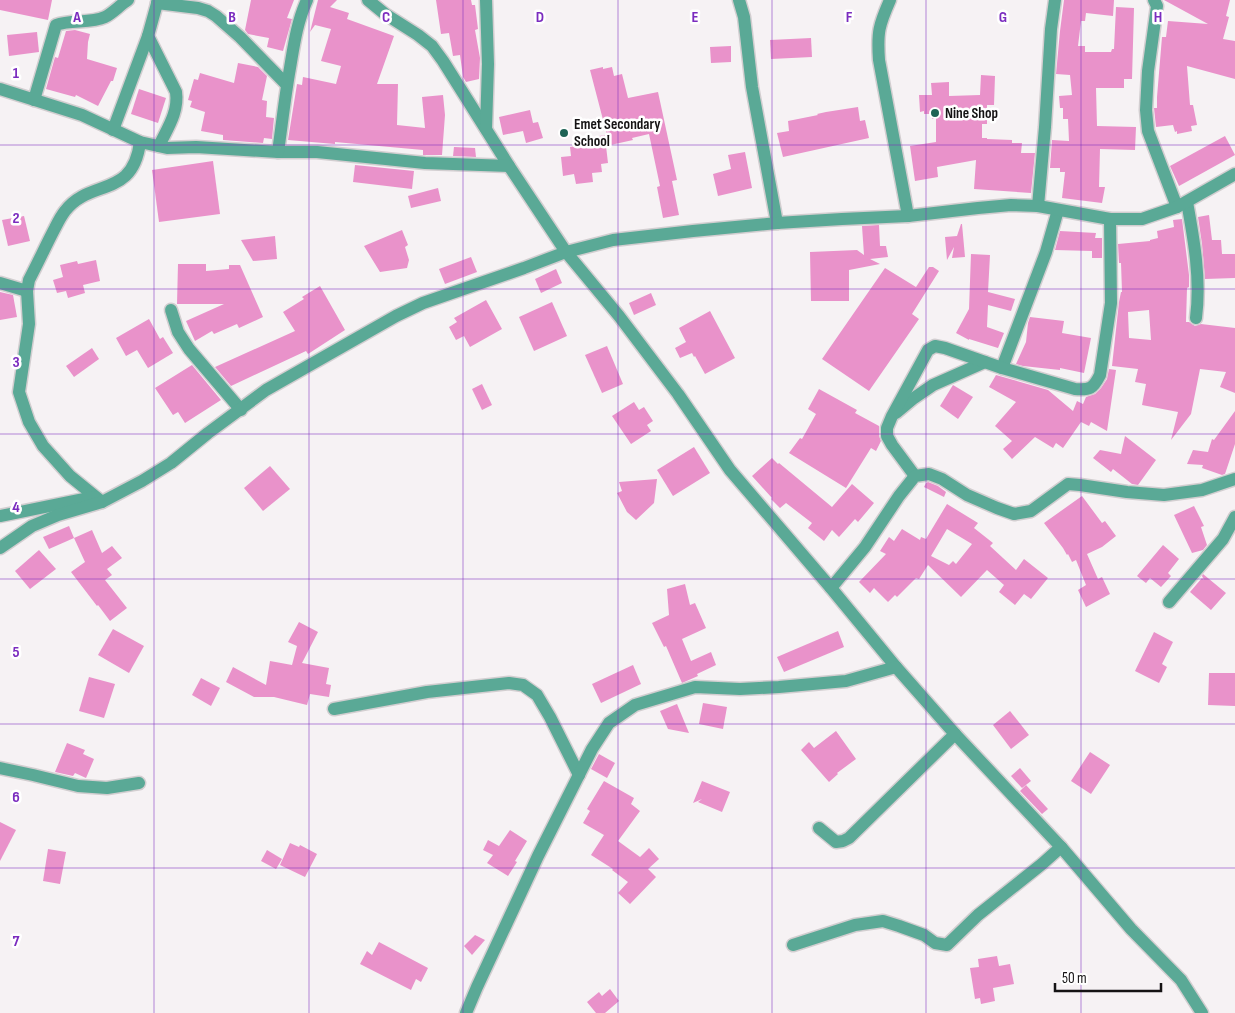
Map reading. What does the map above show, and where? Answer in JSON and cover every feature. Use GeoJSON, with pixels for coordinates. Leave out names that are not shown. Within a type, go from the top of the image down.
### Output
{"type":"FeatureCollection","features":[{"type":"Feature","properties":{"kind":"street"},"geometry":{"type":"LineString","coordinates":[[34,100],[56,25],[104,17],[128,0]]}},
{"type":"Feature","properties":{"kind":"street"},"geometry":{"type":"LineString","coordinates":[[278,152],[295,39],[307,0]]}},
{"type":"Feature","properties":{"kind":"street"},"geometry":{"type":"LineString","coordinates":[[368,0],[432,46],[443,60],[509,166],[566,252],[619,316],[678,394],[730,470],[955,734],[1061,848],[1132,929],[1181,980],[1202,1013]]}},
{"type":"Feature","properties":{"kind":"street"},"geometry":{"type":"LineString","coordinates":[[486,0],[488,64],[486,129]]}},
{"type":"Feature","properties":{"kind":"street"},"geometry":{"type":"LineString","coordinates":[[739,0],[744,17],[752,88],[777,223]]}},
{"type":"Feature","properties":{"kind":"street"},"geometry":{"type":"LineString","coordinates":[[890,0],[881,20],[878,37],[879,60],[908,216]]}},
{"type":"Feature","properties":{"kind":"street"},"geometry":{"type":"LineString","coordinates":[[1038,206],[1051,29],[1055,0]]}},
{"type":"Feature","properties":{"kind":"street"},"geometry":{"type":"LineString","coordinates":[[1154,0],[1157,6],[1148,71],[1146,110],[1148,131],[1182,204],[1196,249],[1198,296],[1196,318]]}},
{"type":"Feature","properties":{"kind":"street"},"geometry":{"type":"LineString","coordinates":[[113,130],[148,36],[157,1],[208,10],[240,37],[287,85]]}},
{"type":"Feature","properties":{"kind":"street"},"geometry":{"type":"LineString","coordinates":[[148,36],[176,92],[177,101],[176,110],[159,146]]}},
{"type":"Feature","properties":{"kind":"street"},"geometry":{"type":"LineString","coordinates":[[0,89],[82,115],[140,142],[167,148],[196,147],[278,152],[317,152],[425,163],[509,166]]}},
{"type":"Feature","properties":{"kind":"street"},"geometry":{"type":"LineString","coordinates":[[98,499],[70,476],[43,446],[29,422],[19,392],[29,324],[27,291],[29,280],[65,211],[78,198],[116,183],[130,172],[139,156],[140,142]]}},
{"type":"Feature","properties":{"kind":"street"},"geometry":{"type":"LineString","coordinates":[[0,548],[32,526],[142,482],[171,463],[266,390],[405,312],[423,303],[566,252],[613,240],[693,231],[777,223],[908,216],[1011,205],[1038,206],[1110,219],[1142,218],[1182,204],[1235,174]]}},
{"type":"Feature","properties":{"kind":"street"},"geometry":{"type":"LineString","coordinates":[[1002,368],[1046,252],[1058,210]]}},
{"type":"Feature","properties":{"kind":"street"},"geometry":{"type":"LineString","coordinates":[[915,476],[892,445],[887,436],[888,428],[892,416],[928,350],[935,346],[1075,389],[1088,390],[1095,386],[1100,375],[1111,303],[1110,219]]}},
{"type":"Feature","properties":{"kind":"street"},"geometry":{"type":"LineString","coordinates":[[0,283],[27,291]]}},
{"type":"Feature","properties":{"kind":"street"},"geometry":{"type":"LineString","coordinates":[[171,310],[178,332],[189,349],[240,410]]}},
{"type":"Feature","properties":{"kind":"street"},"geometry":{"type":"LineString","coordinates":[[892,416],[933,385],[985,362]]}},
{"type":"Feature","properties":{"kind":"street"},"geometry":{"type":"LineString","coordinates":[[831,588],[865,547],[899,496],[915,476],[929,474],[942,479],[967,495],[1014,514],[1031,511],[1068,484],[1164,495],[1202,490],[1235,480]]}},
{"type":"Feature","properties":{"kind":"street"},"geometry":{"type":"LineString","coordinates":[[0,516],[98,499]]}},
{"type":"Feature","properties":{"kind":"street"},"geometry":{"type":"LineString","coordinates":[[1169,602],[1223,539],[1235,517]]}},
{"type":"Feature","properties":{"kind":"street"},"geometry":{"type":"LineString","coordinates":[[466,1013],[521,892],[592,749],[609,724],[635,705],[695,687],[740,689],[846,681],[896,667]]}},
{"type":"Feature","properties":{"kind":"street"},"geometry":{"type":"LineString","coordinates":[[334,709],[427,692],[509,683],[523,685],[537,694],[579,775]]}},
{"type":"Feature","properties":{"kind":"street"},"geometry":{"type":"LineString","coordinates":[[819,828],[836,842],[843,842],[849,838],[955,734]]}},
{"type":"Feature","properties":{"kind":"street"},"geometry":{"type":"LineString","coordinates":[[0,768],[78,786],[107,788],[138,783]]}},
{"type":"Feature","properties":{"kind":"street"},"geometry":{"type":"LineString","coordinates":[[793,944],[856,925],[883,921],[924,935],[936,943],[947,945],[978,915],[1061,848]]}},
{"type":"Feature","properties":{"kind":"building"},"geometry":{"type":"Polygon","coordinates":[[[0,0],[52,0],[48,20],[0,10],[0,0]]]}},
{"type":"Feature","properties":{"kind":"building"},"geometry":{"type":"Polygon","coordinates":[[[251,0],[294,0],[287,18],[292,19],[283,51],[267,47],[269,38],[248,34],[245,30],[251,0]]]}},
{"type":"Feature","properties":{"kind":"building"},"geometry":{"type":"Polygon","coordinates":[[[318,0],[337,0],[330,7],[349,13],[347,19],[394,36],[377,84],[398,84],[397,125],[425,128],[422,97],[443,95],[445,115],[442,155],[423,155],[423,150],[288,140],[297,84],[302,85],[303,77],[336,84],[341,66],[321,61],[331,29],[315,25],[310,32],[318,0]]]}},
{"type":"Feature","properties":{"kind":"building"},"geometry":{"type":"Polygon","coordinates":[[[436,0],[471,0],[472,5],[475,5],[478,29],[475,30],[480,58],[479,79],[466,82],[463,77],[460,55],[453,56],[449,33],[441,34],[436,0]]]}},
{"type":"Feature","properties":{"kind":"building"},"geometry":{"type":"Polygon","coordinates":[[[1064,0],[1114,0],[1113,16],[1086,13],[1085,21],[1081,21],[1078,46],[1085,46],[1085,52],[1111,52],[1114,49],[1116,7],[1134,8],[1132,79],[1124,79],[1124,88],[1096,88],[1097,126],[1136,127],[1135,150],[1100,149],[1099,187],[1105,187],[1102,203],[1062,198],[1065,172],[1060,172],[1060,168],[1050,168],[1052,140],[1069,141],[1068,119],[1063,119],[1063,108],[1060,108],[1059,96],[1072,95],[1070,75],[1056,74],[1064,0]]]}},
{"type":"Feature","properties":{"kind":"building"},"geometry":{"type":"Polygon","coordinates":[[[1164,0],[1230,0],[1226,16],[1229,17],[1223,39],[1235,41],[1235,79],[1187,66],[1190,105],[1193,105],[1197,125],[1191,126],[1192,131],[1177,134],[1173,125],[1156,127],[1154,108],[1157,108],[1162,37],[1166,37],[1168,21],[1208,24],[1164,0]]]}},
{"type":"Feature","properties":{"kind":"building"},"geometry":{"type":"Polygon","coordinates":[[[75,30],[90,34],[87,59],[117,68],[113,81],[111,81],[98,106],[76,95],[75,97],[46,89],[55,57],[58,58],[66,31],[75,30]]]}},
{"type":"Feature","properties":{"kind":"building"},"geometry":{"type":"Polygon","coordinates":[[[37,32],[39,52],[9,56],[7,35],[37,32]]]}},
{"type":"Feature","properties":{"kind":"building"},"geometry":{"type":"Polygon","coordinates":[[[811,38],[812,57],[771,59],[770,40],[811,38]]]}},
{"type":"Feature","properties":{"kind":"building"},"geometry":{"type":"Polygon","coordinates":[[[731,46],[731,62],[711,63],[710,47],[731,46]]]}},
{"type":"Feature","properties":{"kind":"building"},"geometry":{"type":"Polygon","coordinates":[[[238,63],[258,67],[267,76],[262,100],[267,101],[266,117],[274,118],[272,139],[264,138],[263,143],[223,140],[223,135],[201,131],[205,112],[190,107],[192,101],[188,100],[194,79],[198,80],[200,73],[234,83],[238,63]]]}},
{"type":"Feature","properties":{"kind":"building"},"geometry":{"type":"Polygon","coordinates":[[[603,67],[603,69],[612,67],[614,76],[622,74],[628,98],[658,92],[677,180],[672,181],[679,215],[663,218],[657,187],[660,186],[649,134],[606,146],[608,163],[601,164],[602,172],[592,173],[593,182],[576,184],[574,174],[563,176],[561,157],[571,156],[570,147],[576,146],[575,139],[607,135],[590,70],[603,67]]]}},
{"type":"Feature","properties":{"kind":"building"},"geometry":{"type":"Polygon","coordinates":[[[981,75],[995,76],[994,105],[987,105],[987,124],[982,124],[982,138],[1012,140],[1012,143],[1022,143],[1021,153],[1035,153],[1031,193],[974,189],[976,160],[937,167],[938,177],[915,181],[910,146],[936,142],[936,119],[932,119],[932,114],[924,114],[924,111],[920,112],[919,95],[932,95],[931,83],[949,82],[949,96],[980,95],[981,75]]]}},
{"type":"Feature","properties":{"kind":"building"},"geometry":{"type":"Polygon","coordinates":[[[139,89],[166,98],[158,123],[131,114],[139,89]]]}},
{"type":"Feature","properties":{"kind":"building"},"geometry":{"type":"Polygon","coordinates":[[[858,107],[860,121],[865,120],[869,138],[783,157],[777,133],[789,131],[788,121],[858,107]]]}},
{"type":"Feature","properties":{"kind":"building"},"geometry":{"type":"Polygon","coordinates":[[[530,110],[533,123],[538,122],[543,138],[526,143],[523,131],[503,135],[499,117],[530,110]]]}},
{"type":"Feature","properties":{"kind":"building"},"geometry":{"type":"Polygon","coordinates":[[[1225,136],[1235,155],[1179,186],[1170,166],[1225,136]]]}},
{"type":"Feature","properties":{"kind":"building"},"geometry":{"type":"Polygon","coordinates":[[[454,147],[475,148],[476,157],[453,156],[454,147]]]}},
{"type":"Feature","properties":{"kind":"building"},"geometry":{"type":"Polygon","coordinates":[[[745,152],[752,188],[718,196],[713,174],[731,169],[728,155],[745,152]]]}},
{"type":"Feature","properties":{"kind":"building"},"geometry":{"type":"Polygon","coordinates":[[[213,161],[220,214],[159,222],[152,170],[213,161]]]}},
{"type":"Feature","properties":{"kind":"building"},"geometry":{"type":"Polygon","coordinates":[[[355,165],[414,171],[412,189],[353,182],[355,165]]]}},
{"type":"Feature","properties":{"kind":"building"},"geometry":{"type":"Polygon","coordinates":[[[438,188],[441,201],[411,208],[408,196],[438,188]]]}},
{"type":"Feature","properties":{"kind":"building"},"geometry":{"type":"Polygon","coordinates":[[[1209,215],[1212,240],[1221,240],[1222,254],[1235,254],[1235,278],[1205,279],[1198,217],[1209,215]]]}},
{"type":"Feature","properties":{"kind":"building"},"geometry":{"type":"Polygon","coordinates":[[[24,216],[30,241],[8,246],[2,220],[24,216]]]}},
{"type":"Feature","properties":{"kind":"building"},"geometry":{"type":"Polygon","coordinates":[[[1182,219],[1189,275],[1186,322],[1195,326],[1201,324],[1235,328],[1235,393],[1220,387],[1226,372],[1200,369],[1191,414],[1171,440],[1178,412],[1142,405],[1146,384],[1135,382],[1138,369],[1112,366],[1119,302],[1122,292],[1118,244],[1150,241],[1158,238],[1157,231],[1174,227],[1173,220],[1182,219]],[[1149,310],[1128,312],[1129,338],[1151,340],[1149,310]]]}},
{"type":"Feature","properties":{"kind":"building"},"geometry":{"type":"Polygon","coordinates":[[[961,224],[965,257],[952,258],[954,247],[947,260],[945,237],[957,236],[961,224]]]}},
{"type":"Feature","properties":{"kind":"building"},"geometry":{"type":"Polygon","coordinates":[[[879,225],[880,246],[886,246],[888,257],[870,259],[880,264],[849,270],[849,301],[811,301],[810,252],[857,250],[864,255],[862,226],[879,225]]]}},
{"type":"Feature","properties":{"kind":"building"},"geometry":{"type":"Polygon","coordinates":[[[402,230],[408,245],[405,247],[409,260],[407,268],[380,272],[364,246],[402,230]]]}},
{"type":"Feature","properties":{"kind":"building"},"geometry":{"type":"Polygon","coordinates":[[[1060,231],[1096,233],[1095,238],[1102,238],[1102,258],[1092,258],[1092,251],[1055,250],[1060,231]]]}},
{"type":"Feature","properties":{"kind":"building"},"geometry":{"type":"Polygon","coordinates":[[[275,236],[277,259],[253,261],[241,240],[275,236]]]}},
{"type":"Feature","properties":{"kind":"building"},"geometry":{"type":"Polygon","coordinates":[[[971,254],[990,255],[988,292],[1015,299],[1011,311],[988,305],[987,327],[1004,333],[998,348],[969,340],[956,333],[969,309],[971,254]]]}},
{"type":"Feature","properties":{"kind":"building"},"geometry":{"type":"Polygon","coordinates":[[[471,257],[477,272],[445,284],[439,269],[471,257]]]}},
{"type":"Feature","properties":{"kind":"building"},"geometry":{"type":"Polygon","coordinates":[[[96,260],[100,281],[83,285],[85,293],[68,298],[66,291],[57,293],[53,280],[63,277],[60,265],[77,261],[78,264],[96,260]]]}},
{"type":"Feature","properties":{"kind":"building"},"geometry":{"type":"Polygon","coordinates":[[[178,264],[206,264],[206,271],[229,269],[229,265],[240,265],[263,317],[239,328],[237,324],[214,334],[212,331],[195,341],[186,321],[224,304],[177,304],[178,264]]]}},
{"type":"Feature","properties":{"kind":"building"},"geometry":{"type":"Polygon","coordinates":[[[929,267],[939,271],[912,314],[919,319],[869,391],[822,359],[885,268],[916,287],[929,267]]]}},
{"type":"Feature","properties":{"kind":"building"},"geometry":{"type":"Polygon","coordinates":[[[556,269],[562,283],[541,293],[535,279],[556,269]]]}},
{"type":"Feature","properties":{"kind":"building"},"geometry":{"type":"Polygon","coordinates":[[[320,286],[345,330],[308,354],[306,351],[231,386],[215,367],[295,331],[283,312],[320,286]]]}},
{"type":"Feature","properties":{"kind":"building"},"geometry":{"type":"Polygon","coordinates":[[[0,292],[13,295],[17,317],[0,320],[0,292]]]}},
{"type":"Feature","properties":{"kind":"building"},"geometry":{"type":"Polygon","coordinates":[[[651,293],[656,305],[634,315],[629,303],[651,293]]]}},
{"type":"Feature","properties":{"kind":"building"},"geometry":{"type":"Polygon","coordinates":[[[486,300],[502,329],[470,347],[464,336],[456,340],[449,327],[457,322],[454,318],[486,300]]]}},
{"type":"Feature","properties":{"kind":"building"},"geometry":{"type":"Polygon","coordinates":[[[552,302],[567,336],[534,351],[519,317],[552,302]]]}},
{"type":"Feature","properties":{"kind":"building"},"geometry":{"type":"Polygon","coordinates":[[[710,311],[735,358],[705,374],[692,353],[680,358],[675,348],[686,342],[679,328],[710,311]]]}},
{"type":"Feature","properties":{"kind":"building"},"geometry":{"type":"Polygon","coordinates":[[[1030,317],[1064,321],[1062,333],[1091,338],[1084,373],[1060,368],[1060,370],[1016,364],[1026,342],[1030,317]]]}},
{"type":"Feature","properties":{"kind":"building"},"geometry":{"type":"Polygon","coordinates":[[[149,319],[160,339],[163,337],[173,353],[148,368],[137,350],[126,356],[116,338],[149,319]]]}},
{"type":"Feature","properties":{"kind":"building"},"geometry":{"type":"Polygon","coordinates":[[[607,346],[623,384],[602,393],[585,355],[607,346]]]}},
{"type":"Feature","properties":{"kind":"building"},"geometry":{"type":"Polygon","coordinates":[[[92,348],[99,359],[74,377],[66,366],[92,348]]]}},
{"type":"Feature","properties":{"kind":"building"},"geometry":{"type":"Polygon","coordinates":[[[192,365],[221,400],[185,423],[178,412],[173,415],[155,388],[192,365]]]}},
{"type":"Feature","properties":{"kind":"building"},"geometry":{"type":"Polygon","coordinates":[[[1109,369],[1116,370],[1107,431],[1091,422],[1089,426],[1081,422],[1063,448],[1056,443],[1053,448],[1035,437],[1012,459],[1003,449],[1012,441],[995,426],[1016,402],[989,387],[996,375],[1048,390],[1073,411],[1077,401],[1083,404],[1086,397],[1095,394],[1101,388],[1107,379],[1109,369]]]}},
{"type":"Feature","properties":{"kind":"building"},"geometry":{"type":"Polygon","coordinates":[[[482,384],[492,405],[482,410],[472,389],[482,384]]]}},
{"type":"Feature","properties":{"kind":"building"},"geometry":{"type":"Polygon","coordinates":[[[953,385],[973,397],[958,419],[940,406],[953,385]]]}},
{"type":"Feature","properties":{"kind":"building"},"geometry":{"type":"Polygon","coordinates":[[[819,389],[857,410],[855,413],[879,426],[881,441],[876,451],[871,448],[846,488],[789,453],[800,438],[802,439],[816,414],[808,409],[819,389]]]}},
{"type":"Feature","properties":{"kind":"building"},"geometry":{"type":"Polygon","coordinates":[[[634,402],[639,410],[644,407],[653,421],[647,425],[651,431],[631,444],[612,416],[634,402]]]}},
{"type":"Feature","properties":{"kind":"building"},"geometry":{"type":"Polygon","coordinates":[[[1235,411],[1235,444],[1225,474],[1222,475],[1202,468],[1203,465],[1187,464],[1193,450],[1208,452],[1212,439],[1214,440],[1235,411]]]}},
{"type":"Feature","properties":{"kind":"building"},"geometry":{"type":"Polygon","coordinates":[[[1125,436],[1156,460],[1138,485],[1132,484],[1113,469],[1111,472],[1093,458],[1100,450],[1121,454],[1125,436]]]}},
{"type":"Feature","properties":{"kind":"building"},"geometry":{"type":"Polygon","coordinates":[[[694,447],[710,473],[673,496],[657,470],[694,447]]]}},
{"type":"Feature","properties":{"kind":"building"},"geometry":{"type":"Polygon","coordinates":[[[772,458],[832,507],[852,484],[874,503],[858,522],[855,519],[839,537],[832,530],[824,541],[808,528],[812,523],[786,503],[780,508],[752,476],[772,458]]]}},
{"type":"Feature","properties":{"kind":"building"},"geometry":{"type":"Polygon","coordinates":[[[270,466],[290,489],[263,511],[244,488],[270,466]]]}},
{"type":"Feature","properties":{"kind":"building"},"geometry":{"type":"Polygon","coordinates":[[[657,479],[654,503],[636,520],[627,512],[617,493],[622,491],[619,482],[657,479]]]}},
{"type":"Feature","properties":{"kind":"building"},"geometry":{"type":"Polygon","coordinates":[[[928,482],[946,492],[944,497],[924,487],[928,482]]]}},
{"type":"Feature","properties":{"kind":"building"},"geometry":{"type":"Polygon","coordinates":[[[1082,496],[1102,523],[1105,521],[1116,536],[1102,547],[1087,554],[1098,579],[1102,577],[1110,594],[1086,607],[1078,590],[1086,585],[1076,560],[1072,562],[1044,523],[1082,496]]]}},
{"type":"Feature","properties":{"kind":"building"},"geometry":{"type":"Polygon","coordinates":[[[947,504],[978,523],[974,528],[993,543],[990,546],[1016,570],[1024,559],[1048,578],[1031,599],[1024,594],[1015,605],[999,592],[1004,585],[987,570],[961,597],[928,565],[919,579],[916,578],[897,597],[895,595],[888,602],[874,588],[870,593],[859,582],[886,554],[880,551],[889,537],[894,541],[902,529],[920,540],[921,537],[926,539],[947,504]],[[947,529],[931,556],[949,565],[953,561],[956,564],[972,544],[947,529]]]}},
{"type":"Feature","properties":{"kind":"building"},"geometry":{"type":"Polygon","coordinates":[[[1194,506],[1204,526],[1201,527],[1207,545],[1203,550],[1192,553],[1174,515],[1194,506]]]}},
{"type":"Feature","properties":{"kind":"building"},"geometry":{"type":"Polygon","coordinates":[[[69,526],[74,538],[49,549],[43,537],[69,526]]]}},
{"type":"Feature","properties":{"kind":"building"},"geometry":{"type":"Polygon","coordinates":[[[92,530],[102,553],[112,546],[122,558],[107,569],[112,575],[105,580],[127,608],[110,621],[71,572],[85,562],[74,538],[92,530]]]}},
{"type":"Feature","properties":{"kind":"building"},"geometry":{"type":"Polygon","coordinates":[[[1163,545],[1179,559],[1168,573],[1171,576],[1161,587],[1150,578],[1146,583],[1137,576],[1163,545]]]}},
{"type":"Feature","properties":{"kind":"building"},"geometry":{"type":"Polygon","coordinates":[[[39,550],[56,569],[30,589],[15,571],[39,550]]]}},
{"type":"Feature","properties":{"kind":"building"},"geometry":{"type":"Polygon","coordinates":[[[1203,574],[1226,593],[1211,610],[1190,592],[1202,578],[1204,580],[1203,574]]]}},
{"type":"Feature","properties":{"kind":"building"},"geometry":{"type":"Polygon","coordinates":[[[685,584],[690,605],[695,603],[706,628],[682,639],[691,661],[711,652],[716,665],[682,683],[666,646],[664,647],[652,623],[669,615],[667,589],[685,584]]]}},
{"type":"Feature","properties":{"kind":"building"},"geometry":{"type":"Polygon","coordinates":[[[299,622],[318,632],[302,663],[329,668],[326,684],[331,685],[329,697],[310,694],[307,705],[274,697],[254,697],[226,682],[233,667],[266,685],[270,661],[292,665],[297,646],[288,642],[299,622]]]}},
{"type":"Feature","properties":{"kind":"building"},"geometry":{"type":"Polygon","coordinates":[[[113,629],[144,646],[129,673],[98,655],[113,629]]]}},
{"type":"Feature","properties":{"kind":"building"},"geometry":{"type":"Polygon","coordinates":[[[838,631],[844,647],[784,672],[777,657],[838,631]]]}},
{"type":"Feature","properties":{"kind":"building"},"geometry":{"type":"Polygon","coordinates":[[[1154,632],[1173,642],[1162,664],[1167,667],[1159,683],[1135,671],[1154,632]]]}},
{"type":"Feature","properties":{"kind":"building"},"geometry":{"type":"Polygon","coordinates":[[[633,665],[641,684],[601,703],[592,684],[633,665]]]}},
{"type":"Feature","properties":{"kind":"building"},"geometry":{"type":"Polygon","coordinates":[[[1209,673],[1235,673],[1235,706],[1208,705],[1209,673]]]}},
{"type":"Feature","properties":{"kind":"building"},"geometry":{"type":"Polygon","coordinates":[[[89,677],[115,684],[104,718],[79,711],[89,677]]]}},
{"type":"Feature","properties":{"kind":"building"},"geometry":{"type":"Polygon","coordinates":[[[201,678],[220,688],[211,706],[192,695],[201,678]]]}},
{"type":"Feature","properties":{"kind":"building"},"geometry":{"type":"Polygon","coordinates":[[[703,703],[727,707],[723,729],[699,724],[703,703]]]}},
{"type":"Feature","properties":{"kind":"building"},"geometry":{"type":"Polygon","coordinates":[[[677,704],[689,733],[668,729],[660,711],[677,704]]]}},
{"type":"Feature","properties":{"kind":"building"},"geometry":{"type":"Polygon","coordinates":[[[1010,711],[1029,735],[1011,749],[993,725],[1010,711]]]}},
{"type":"Feature","properties":{"kind":"building"},"geometry":{"type":"Polygon","coordinates":[[[836,731],[856,759],[837,773],[829,782],[801,750],[809,742],[814,748],[836,731]]]}},
{"type":"Feature","properties":{"kind":"building"},"geometry":{"type":"Polygon","coordinates":[[[67,743],[85,750],[83,754],[94,759],[86,778],[75,773],[73,776],[55,772],[67,743]]]}},
{"type":"Feature","properties":{"kind":"building"},"geometry":{"type":"Polygon","coordinates":[[[1090,752],[1110,765],[1091,794],[1071,781],[1090,752]]]}},
{"type":"Feature","properties":{"kind":"building"},"geometry":{"type":"Polygon","coordinates":[[[599,754],[615,763],[607,778],[591,769],[599,754]]]}},
{"type":"Feature","properties":{"kind":"building"},"geometry":{"type":"Polygon","coordinates":[[[1020,768],[1031,781],[1022,788],[1011,776],[1020,768]]]}},
{"type":"Feature","properties":{"kind":"building"},"geometry":{"type":"Polygon","coordinates":[[[604,781],[634,798],[631,804],[640,811],[618,841],[640,857],[649,848],[659,859],[648,869],[656,877],[630,904],[618,893],[628,882],[613,869],[591,855],[604,835],[583,823],[590,811],[587,809],[604,781]]]}},
{"type":"Feature","properties":{"kind":"building"},"geometry":{"type":"Polygon","coordinates":[[[702,781],[730,792],[722,812],[698,802],[702,799],[693,803],[702,781]]]}},
{"type":"Feature","properties":{"kind":"building"},"geometry":{"type":"Polygon","coordinates":[[[1026,785],[1048,809],[1042,814],[1020,791],[1026,785]]]}},
{"type":"Feature","properties":{"kind":"building"},"geometry":{"type":"Polygon","coordinates":[[[0,822],[16,830],[0,861],[0,822]]]}},
{"type":"Feature","properties":{"kind":"building"},"geometry":{"type":"Polygon","coordinates":[[[510,830],[527,841],[508,876],[487,863],[493,855],[483,850],[488,840],[499,846],[510,830]]]}},
{"type":"Feature","properties":{"kind":"building"},"geometry":{"type":"Polygon","coordinates":[[[290,843],[299,847],[300,845],[317,854],[305,877],[280,865],[290,843]]]}},
{"type":"Feature","properties":{"kind":"building"},"geometry":{"type":"Polygon","coordinates":[[[48,849],[66,852],[60,884],[43,881],[48,849]]]}},
{"type":"Feature","properties":{"kind":"building"},"geometry":{"type":"Polygon","coordinates":[[[267,850],[282,859],[276,869],[261,861],[267,850]]]}},
{"type":"Feature","properties":{"kind":"building"},"geometry":{"type":"Polygon","coordinates":[[[475,935],[485,940],[472,955],[464,946],[475,935]]]}},
{"type":"Feature","properties":{"kind":"building"},"geometry":{"type":"Polygon","coordinates":[[[379,942],[428,968],[421,982],[416,979],[411,990],[360,964],[367,951],[372,955],[379,942]]]}},
{"type":"Feature","properties":{"kind":"building"},"geometry":{"type":"Polygon","coordinates":[[[997,956],[999,966],[1010,964],[1014,984],[993,988],[995,1001],[981,1004],[980,998],[975,999],[970,968],[979,967],[978,959],[997,956]]]}},
{"type":"Feature","properties":{"kind":"building"},"geometry":{"type":"Polygon","coordinates":[[[610,989],[619,1001],[605,1013],[596,1013],[587,1002],[599,992],[602,996],[610,989]]]}},
{"type":"Feature","properties":{"kind":"place","name":"Nine Shop"},"geometry":{"type":"Point","coordinates":[935,113]}},
{"type":"Feature","properties":{"kind":"place","name":"Emet Secondary School"},"geometry":{"type":"Point","coordinates":[564,133]}}]}
